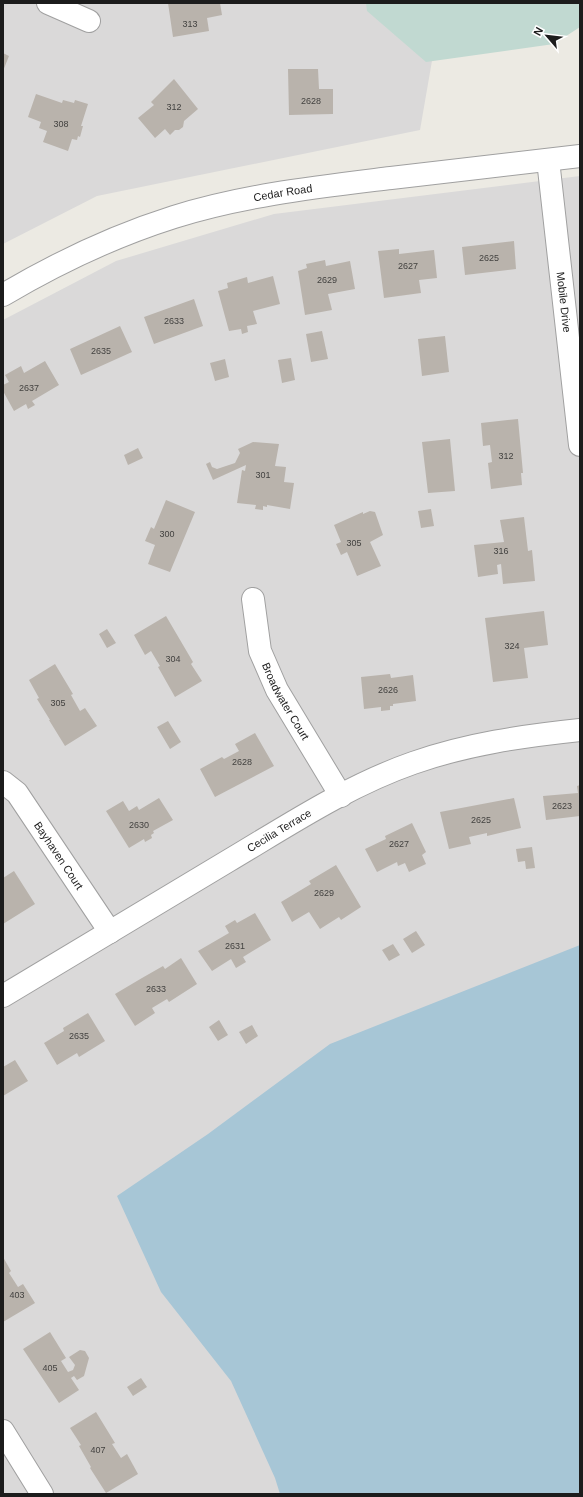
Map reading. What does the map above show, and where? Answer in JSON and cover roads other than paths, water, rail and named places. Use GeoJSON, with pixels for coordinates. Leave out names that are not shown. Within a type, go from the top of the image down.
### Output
{"type":"FeatureCollection","features":[{"type":"Feature","properties":{"kind":"street"},"geometry":{"type":"LineString","coordinates":[[48,3],[89,21]]}},
{"type":"Feature","properties":{"kind":"street","name":"Cedar Road"},"geometry":{"type":"LineString","coordinates":[[3,295],[67,260],[138,230],[175,217],[240,200],[302,189],[580,156]]}},
{"type":"Feature","properties":{"kind":"street","name":"Mobile Drive"},"geometry":{"type":"LineString","coordinates":[[548,160],[580,445]]}},
{"type":"Feature","properties":{"kind":"street","name":"Broadwater Court"},"geometry":{"type":"LineString","coordinates":[[253,599],[260,651],[277,690],[340,796]]}},
{"type":"Feature","properties":{"kind":"street","name":"Cecilia Terrace"},"geometry":{"type":"LineString","coordinates":[[3,996],[297,820],[340,796],[412,763],[479,744],[512,738],[580,730]]}},
{"type":"Feature","properties":{"kind":"street","name":"Bayhaven Court"},"geometry":{"type":"LineString","coordinates":[[3,782],[17,793],[110,932]]}},
{"type":"Feature","properties":{"kind":"street"},"geometry":{"type":"LineString","coordinates":[[3,1431],[42,1494]]}}]}
